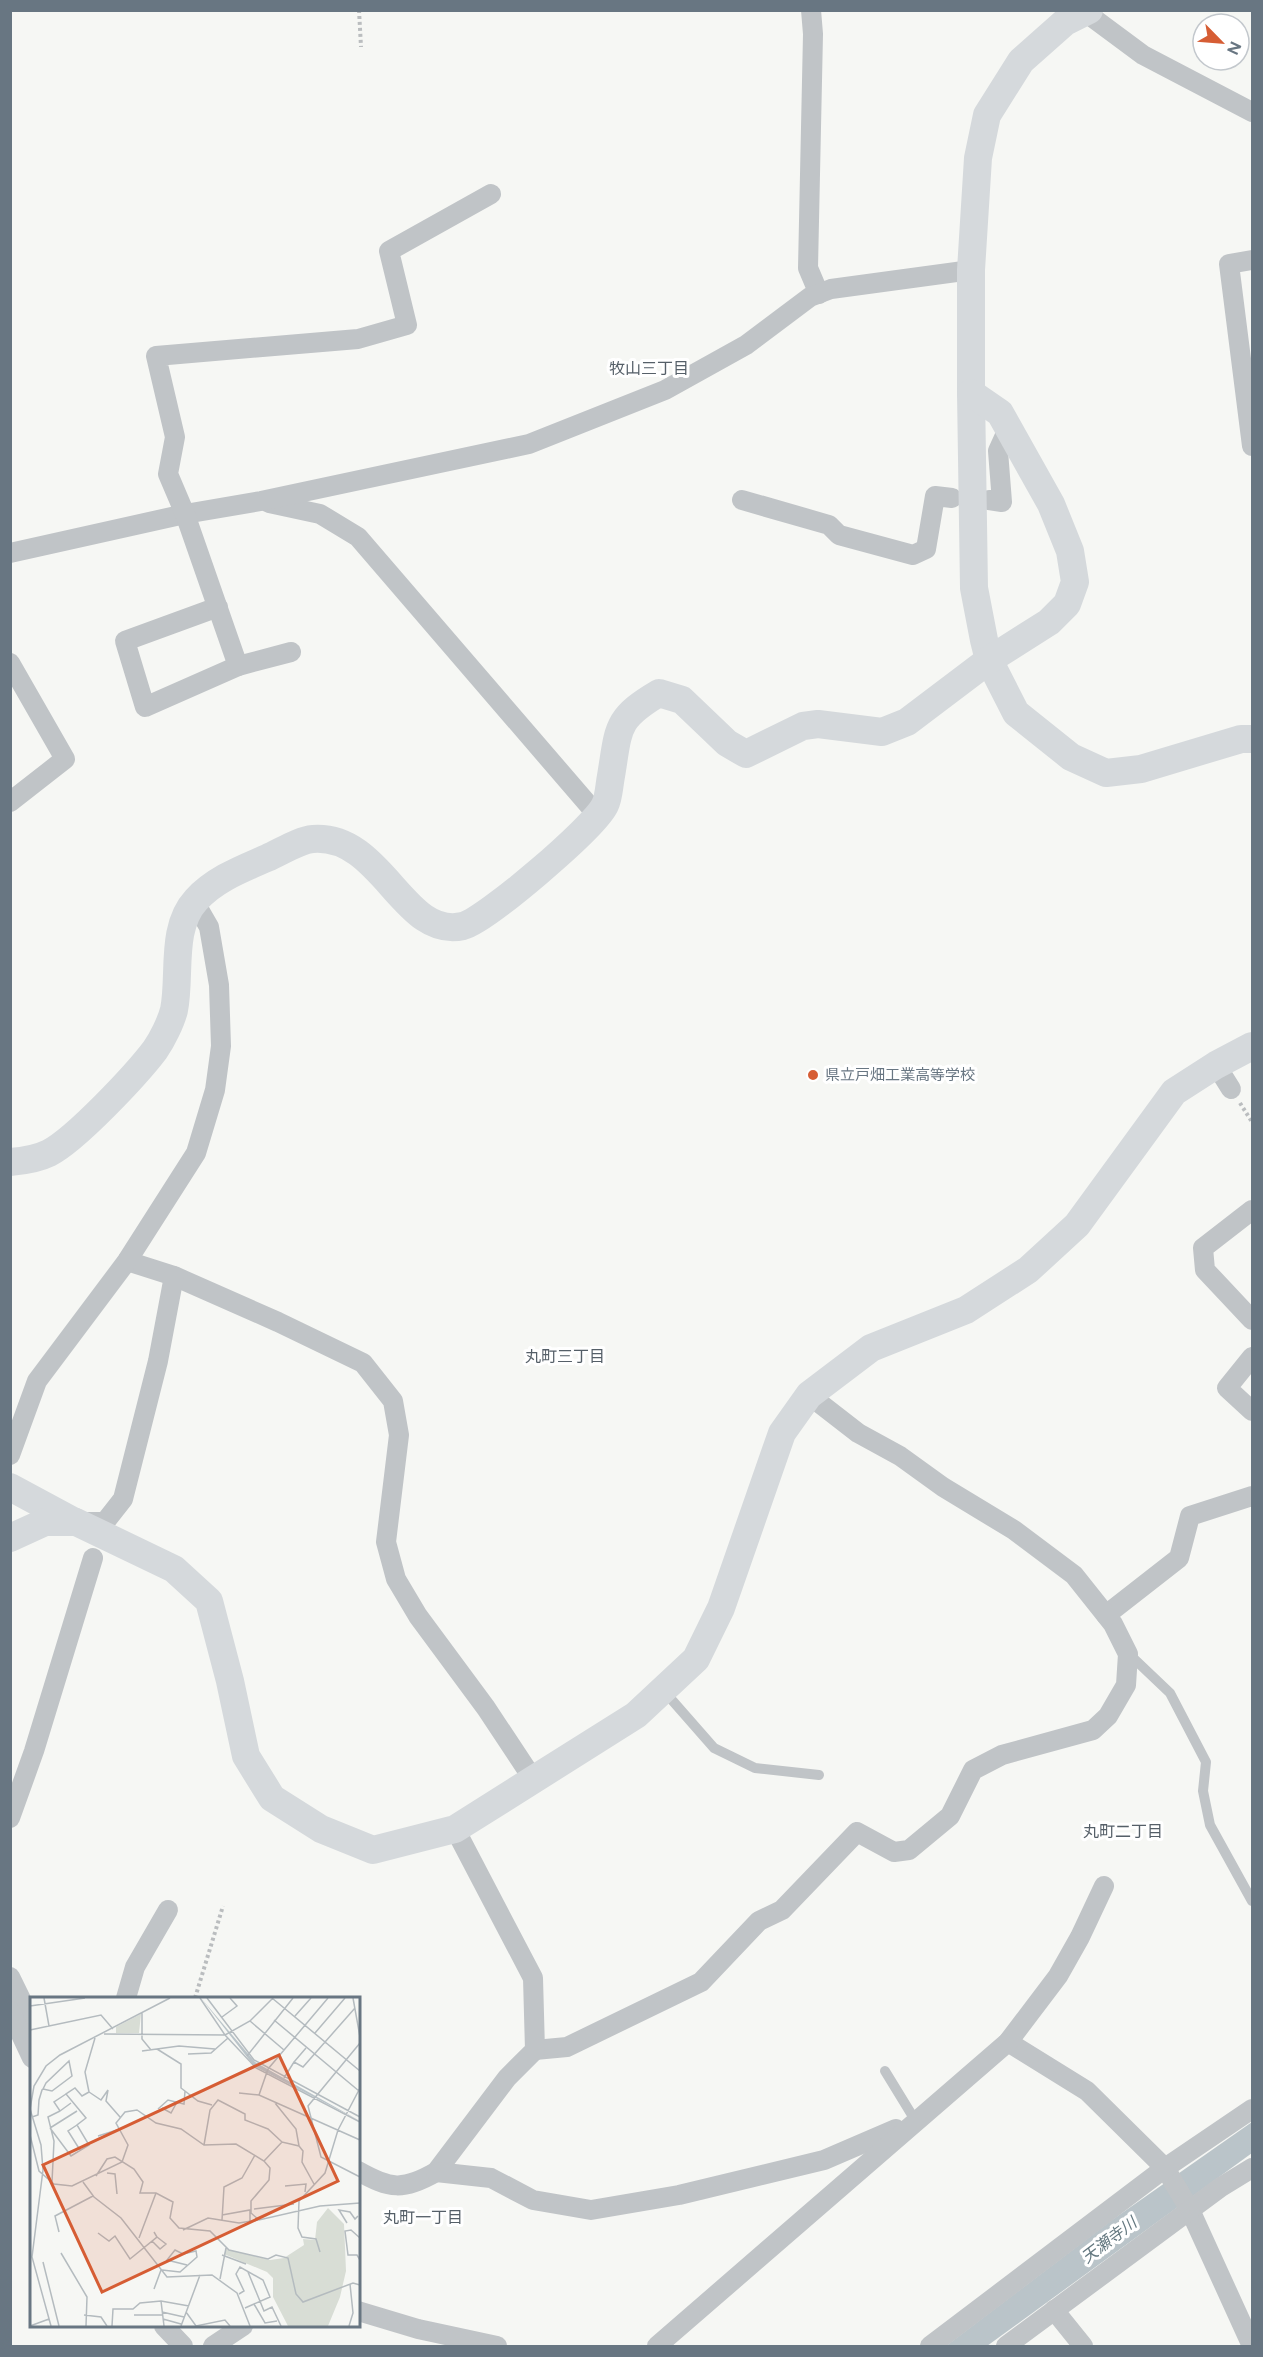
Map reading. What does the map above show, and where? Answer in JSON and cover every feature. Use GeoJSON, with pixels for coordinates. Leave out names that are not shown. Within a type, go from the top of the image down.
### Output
{"type":"FeatureCollection","features":[{"type":"Feature","properties":{"kind":"street"},"geometry":{"type":"LineString","coordinates":[[811,10],[813,34],[808,268],[819,294]]}},
{"type":"Feature","properties":{"kind":"street"},"geometry":{"type":"LineString","coordinates":[[1252,112],[1143,55],[1087,11],[1065,22],[1021,61],[987,115],[978,158],[971,270],[974,588],[988,660],[1016,713],[1071,757],[1106,773],[1141,769],[1241,739],[1252,739]]}},
{"type":"Feature","properties":{"kind":"street"},"geometry":{"type":"LineString","coordinates":[[238,666],[185,513],[168,474],[176,437],[156,356],[358,339],[407,325],[389,251],[491,194]]}},
{"type":"Feature","properties":{"kind":"street"},"geometry":{"type":"LineString","coordinates":[[1252,260],[1229,264],[1247,366],[1252,446]]}},
{"type":"Feature","properties":{"kind":"street"},"geometry":{"type":"LineString","coordinates":[[10,553],[185,513],[261,501],[529,444],[665,390],[746,345],[810,297],[831,290],[971,270]]}},
{"type":"Feature","properties":{"kind":"street"},"geometry":{"type":"LineString","coordinates":[[10,1162],[50,1152],[86,1123],[157,1048],[174,1011],[179,935],[194,901],[224,877],[311,839],[341,841],[362,853],[418,914],[441,924],[462,926],[481,917],[536,873],[599,817],[607,802],[619,726],[633,708],[659,693],[682,700],[727,743],[746,754],[803,726],[818,724],[882,732],[907,722],[988,660],[1049,622],[1067,604],[1075,582],[1070,551],[1051,504],[1000,413],[971,393]]}},
{"type":"Feature","properties":{"kind":"street"},"geometry":{"type":"LineString","coordinates":[[989,500],[1002,501],[998,451],[1008,429]]}},
{"type":"Feature","properties":{"kind":"street"},"geometry":{"type":"LineString","coordinates":[[742,500],[828,525],[838,534],[913,555],[926,549],[935,496],[952,498]]}},
{"type":"Feature","properties":{"kind":"street"},"geometry":{"type":"LineString","coordinates":[[261,501],[320,514],[358,537],[599,817]]}},
{"type":"Feature","properties":{"kind":"street"},"geometry":{"type":"LineString","coordinates":[[218,607],[125,641],[145,707],[238,666],[291,652]]}},
{"type":"Feature","properties":{"kind":"street"},"geometry":{"type":"LineString","coordinates":[[10,663],[65,759],[10,802]]}},
{"type":"Feature","properties":{"kind":"street"},"geometry":{"type":"LineString","coordinates":[[10,1455],[37,1381],[127,1261],[196,1154],[215,1090],[222,1046],[219,985],[209,927],[194,901]]}},
{"type":"Feature","properties":{"kind":"street"},"geometry":{"type":"LineString","coordinates":[[10,1487],[174,1569],[209,1601],[230,1681],[246,1756],[273,1798],[321,1829],[373,1850],[455,1829],[636,1715],[696,1659],[721,1608],[782,1432],[809,1395],[871,1348],[966,1310],[1028,1270],[1077,1225],[1174,1092],[1216,1065],[1252,1046]]}},
{"type":"Feature","properties":{"kind":"street"},"geometry":{"type":"LineString","coordinates":[[1216,1065],[1230,1089]]}},
{"type":"Feature","properties":{"kind":"street"},"geometry":{"type":"LineString","coordinates":[[1252,1210],[1203,1248],[1205,1270],[1252,1320]]}},
{"type":"Feature","properties":{"kind":"street"},"geometry":{"type":"LineString","coordinates":[[127,1261],[174,1276],[363,1363],[393,1401],[399,1435],[386,1542],[396,1580],[418,1616],[486,1708],[533,1779]]}},
{"type":"Feature","properties":{"kind":"street"},"geometry":{"type":"LineString","coordinates":[[10,1538],[45,1522],[105,1522],[123,1499],[158,1361],[174,1276]]}},
{"type":"Feature","properties":{"kind":"street"},"geometry":{"type":"LineString","coordinates":[[1252,1357],[1227,1388],[1252,1411]]}},
{"type":"Feature","properties":{"kind":"street"},"geometry":{"type":"LineString","coordinates":[[360,2171],[388,2187],[421,2181],[436,2172],[507,2078],[535,2050],[567,2047],[701,1983],[759,1921],[782,1910],[857,1832],[894,1852],[909,1850],[950,1816],[973,1770],[1002,1755],[1093,1730],[1108,1716],[1126,1685],[1128,1654],[1106,1615],[1074,1575],[1014,1530],[943,1487],[900,1456],[858,1433],[809,1395]]}},
{"type":"Feature","properties":{"kind":"street"},"geometry":{"type":"LineString","coordinates":[[1106,1615],[1179,1558],[1190,1516],[1252,1496]]}},
{"type":"Feature","properties":{"kind":"street"},"geometry":{"type":"LineString","coordinates":[[10,1818],[34,1751],[93,1558]]}},
{"type":"Feature","properties":{"kind":"street"},"geometry":{"type":"LineString","coordinates":[[455,1829],[533,1978],[535,2050]]}},
{"type":"Feature","properties":{"kind":"street"},"geometry":{"type":"LineString","coordinates":[[657,2346],[1008,2042],[1058,1976],[1080,1937],[1104,1886]]}},
{"type":"Feature","properties":{"kind":"street"},"geometry":{"type":"LineString","coordinates":[[126,1997],[135,1966],[168,1910]]}},
{"type":"Feature","properties":{"kind":"street"},"geometry":{"type":"LineString","coordinates":[[10,1977],[30,2018]]}},
{"type":"Feature","properties":{"kind":"street"},"geometry":{"type":"LineString","coordinates":[[10,2011],[30,2054]]}},
{"type":"Feature","properties":{"kind":"street"},"geometry":{"type":"LineString","coordinates":[[1008,2042],[1087,2091],[1165,2168],[1190,2210],[1252,2346]]}},
{"type":"Feature","properties":{"kind":"street"},"geometry":{"type":"LineString","coordinates":[[930,2346],[1165,2168],[1252,2109]]}},
{"type":"Feature","properties":{"kind":"street"},"geometry":{"type":"LineString","coordinates":[[436,2172],[490,2178],[533,2200],[591,2210],[679,2195],[824,2160],[915,2121]]}},
{"type":"Feature","properties":{"kind":"street"},"geometry":{"type":"LineString","coordinates":[[1006,2346],[1190,2210],[1252,2168]]}},
{"type":"Feature","properties":{"kind":"street"},"geometry":{"type":"LineString","coordinates":[[1054,2310],[1083,2346]]}},
{"type":"Feature","properties":{"kind":"street"},"geometry":{"type":"LineString","coordinates":[[360,2312],[497,2346]]}},
{"type":"Feature","properties":{"kind":"street"},"geometry":{"type":"LineString","coordinates":[[166,2327],[183,2346]]}},
{"type":"Feature","properties":{"kind":"street"},"geometry":{"type":"LineString","coordinates":[[213,2346],[240,2327]]}},
{"type":"Feature","properties":{"kind":"lane"},"geometry":{"type":"LineString","coordinates":[[1128,1654],[1170,1693],[1206,1762],[1203,1791],[1210,1825],[1252,1901]]}},
{"type":"Feature","properties":{"kind":"lane"},"geometry":{"type":"LineString","coordinates":[[663,1690],[714,1748],[755,1768],[819,1775]]}},
{"type":"Feature","properties":{"kind":"lane"},"geometry":{"type":"LineString","coordinates":[[885,2071],[915,2121]]}},
{"type":"Feature","properties":{"kind":"path"},"geometry":{"type":"LineString","coordinates":[[359,10],[361,48]]}},
{"type":"Feature","properties":{"kind":"path"},"geometry":{"type":"LineString","coordinates":[[195,1997],[223,1906]]}},
{"type":"Feature","properties":{"kind":"water","name":"天瀬寺川"},"geometry":{"type":"Polygon","coordinates":[[[1252,2122],[1252,2153],[987,2346],[946,2346],[1112,2220],[1252,2122]]]}},
{"type":"Feature","properties":{"kind":"place","name":"県立戸畑工業高等学校"},"geometry":{"type":"Point","coordinates":[813,1075]}},
{"type":"Feature","properties":{"kind":"district","name":"牧山三丁目"},"geometry":{"type":"Point","coordinates":[649,368]}},
{"type":"Feature","properties":{"kind":"district","name":"丸町三丁目"},"geometry":{"type":"Point","coordinates":[565,1356]}},
{"type":"Feature","properties":{"kind":"district","name":"丸町二丁目"},"geometry":{"type":"Point","coordinates":[1123,1831]}},
{"type":"Feature","properties":{"kind":"district","name":"丸町一丁目"},"geometry":{"type":"Point","coordinates":[423,2217]}}]}
